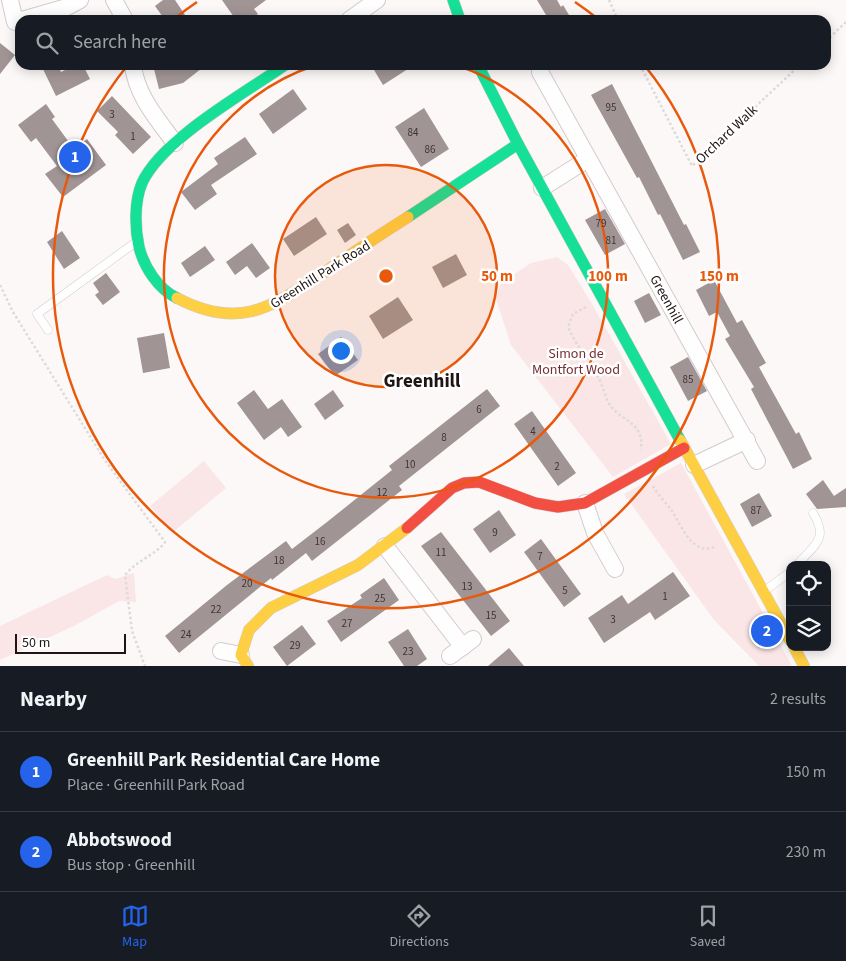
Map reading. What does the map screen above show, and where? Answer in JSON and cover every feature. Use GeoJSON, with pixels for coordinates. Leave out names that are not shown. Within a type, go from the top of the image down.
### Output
{"type":"FeatureCollection","features":[{"type":"Feature","properties":{"kind":"street"},"geometry":{"type":"LineString","coordinates":[[10,0],[14,22]]}},
{"type":"Feature","properties":{"kind":"street"},"geometry":{"type":"LineString","coordinates":[[39,15],[67,7],[80,0]]}},
{"type":"Feature","properties":{"kind":"street"},"geometry":{"type":"LineString","coordinates":[[114,0],[120,15]]}},
{"type":"Feature","properties":{"kind":"street"},"geometry":{"type":"LineString","coordinates":[[355,15],[377,0]]}},
{"type":"Feature","properties":{"kind":"street"},"geometry":{"type":"LineString","coordinates":[[453,0],[458,15]]}},
{"type":"Feature","properties":{"kind":"street"},"geometry":{"type":"LineString","coordinates":[[134,70],[138,87],[147,104],[175,143]]}},
{"type":"Feature","properties":{"kind":"street","name":"Greenhill Park Road"},"geometry":{"type":"LineString","coordinates":[[278,70],[175,143],[156,162],[142,183],[135,218],[136,242],[146,265],[165,291],[178,300],[212,314],[233,315],[258,312],[305,286],[518,144]]}},
{"type":"Feature","properties":{"kind":"street"},"geometry":{"type":"LineString","coordinates":[[481,70],[518,144],[786,633]]}},
{"type":"Feature","properties":{"kind":"street","name":"Greenhill"},"geometry":{"type":"LineString","coordinates":[[539,70],[758,461]]}},
{"type":"Feature","properties":{"kind":"street"},"geometry":{"type":"LineString","coordinates":[[542,188],[588,159]]}},
{"type":"Feature","properties":{"kind":"street"},"geometry":{"type":"LineString","coordinates":[[694,465],[747,440]]}},
{"type":"Feature","properties":{"kind":"street"},"geometry":{"type":"LineString","coordinates":[[221,651],[245,660],[249,630],[271,608],[358,565],[385,546],[452,488],[464,483],[479,482],[535,503],[558,507],[585,503],[684,448]]}},
{"type":"Feature","properties":{"kind":"street"},"geometry":{"type":"LineString","coordinates":[[585,503],[595,533],[616,569]]}},
{"type":"Feature","properties":{"kind":"street"},"geometry":{"type":"LineString","coordinates":[[385,546],[462,648]]}},
{"type":"Feature","properties":{"kind":"street"},"geometry":{"type":"LineString","coordinates":[[796,651],[804,666]]}},
{"type":"Feature","properties":{"kind":"lane"},"geometry":{"type":"LineString","coordinates":[[48,330],[37,314],[136,242]]}},
{"type":"Feature","properties":{"kind":"lane"},"geometry":{"type":"LineString","coordinates":[[800,561],[820,538],[822,532],[821,525],[813,513]]}},
{"type":"Feature","properties":{"kind":"lane"},"geometry":{"type":"LineString","coordinates":[[763,592],[786,575]]}},
{"type":"Feature","properties":{"kind":"path"},"geometry":{"type":"LineString","coordinates":[[609,0],[616,15]]}},
{"type":"Feature","properties":{"kind":"path"},"geometry":{"type":"LineString","coordinates":[[831,36],[846,22]]}},
{"type":"Feature","properties":{"kind":"path","name":"Orchard Walk"},"geometry":{"type":"LineString","coordinates":[[643,70],[692,166],[795,70]]}},
{"type":"Feature","properties":{"kind":"path"},"geometry":{"type":"LineString","coordinates":[[0,285],[17,320],[104,459],[165,542],[161,547],[134,564],[124,575],[132,631],[145,666]]}},
{"type":"Feature","properties":{"kind":"path"},"geometry":{"type":"LineString","coordinates":[[603,298],[573,314],[568,328],[599,378],[609,404],[619,414],[628,418],[637,430],[642,442],[641,456],[654,488],[693,543],[703,548],[712,548],[734,536]]}},
{"type":"Feature","properties":{"kind":"green space","name":"Simon de Montfort Wood"},"geometry":{"type":"Polygon","coordinates":[[[557,257],[568,265],[591,302],[671,444],[613,477],[511,345],[496,299],[501,283],[531,263],[557,257]]]}},
{"type":"Feature","properties":{"kind":"green space"},"geometry":{"type":"Polygon","coordinates":[[[204,461],[226,488],[173,532],[150,506],[204,461]]]}},
{"type":"Feature","properties":{"kind":"green space"},"geometry":{"type":"Polygon","coordinates":[[[681,463],[792,666],[759,666],[714,620],[624,494],[681,463]]]}},
{"type":"Feature","properties":{"kind":"green space"},"geometry":{"type":"Polygon","coordinates":[[[134,573],[136,602],[119,601],[74,626],[0,660],[0,626],[107,575],[115,579],[134,573]]]}},
{"type":"Feature","properties":{"kind":"building"},"geometry":{"type":"Polygon","coordinates":[[[163,0],[175,0],[185,15],[161,15],[155,6],[163,0]]]}},
{"type":"Feature","properties":{"kind":"building"},"geometry":{"type":"Polygon","coordinates":[[[222,0],[266,0],[254,9],[258,14],[257,15],[232,15],[222,0]]]}},
{"type":"Feature","properties":{"kind":"building"},"geometry":{"type":"Polygon","coordinates":[[[537,0],[557,0],[561,7],[563,5],[569,15],[546,15],[537,0]]]}},
{"type":"Feature","properties":{"kind":"building"},"geometry":{"type":"Polygon","coordinates":[[[0,43],[15,55],[0,74],[0,43]]]}},
{"type":"Feature","properties":{"kind":"building"},"geometry":{"type":"Polygon","coordinates":[[[43,70],[60,70],[61,72],[65,70],[86,70],[90,79],[56,96],[43,70]]]}},
{"type":"Feature","properties":{"kind":"building"},"geometry":{"type":"Polygon","coordinates":[[[154,70],[200,70],[183,83],[159,89],[154,70]]]}},
{"type":"Feature","properties":{"kind":"building"},"geometry":{"type":"Polygon","coordinates":[[[374,70],[406,70],[383,85],[374,70]]]}},
{"type":"Feature","properties":{"kind":"building"},"geometry":{"type":"Polygon","coordinates":[[[612,84],[684,225],[686,224],[700,252],[683,260],[660,214],[658,215],[639,177],[637,178],[591,95],[612,84]]]}},
{"type":"Feature","properties":{"kind":"building"},"geometry":{"type":"Polygon","coordinates":[[[293,89],[307,109],[273,134],[259,114],[293,89]]]}},
{"type":"Feature","properties":{"kind":"building"},"geometry":{"type":"Polygon","coordinates":[[[112,96],[151,137],[133,154],[115,135],[118,132],[97,111],[112,96]]]}},
{"type":"Feature","properties":{"kind":"building"},"geometry":{"type":"Polygon","coordinates":[[[46,104],[55,117],[52,119],[74,149],[87,139],[106,165],[63,197],[45,174],[57,166],[36,138],[31,142],[18,125],[46,104]]]}},
{"type":"Feature","properties":{"kind":"building"},"geometry":{"type":"Polygon","coordinates":[[[424,108],[449,149],[421,167],[395,127],[424,108]]]}},
{"type":"Feature","properties":{"kind":"building"},"geometry":{"type":"Polygon","coordinates":[[[245,137],[257,154],[211,185],[217,194],[195,210],[181,192],[218,164],[214,158],[245,137]]]}},
{"type":"Feature","properties":{"kind":"building"},"geometry":{"type":"Polygon","coordinates":[[[605,209],[625,244],[605,255],[585,220],[605,209]]]}},
{"type":"Feature","properties":{"kind":"building"},"geometry":{"type":"Polygon","coordinates":[[[316,217],[327,234],[294,256],[283,239],[316,217]]]}},
{"type":"Feature","properties":{"kind":"building"},"geometry":{"type":"Polygon","coordinates":[[[348,223],[356,235],[345,243],[337,230],[348,223]]]}},
{"type":"Feature","properties":{"kind":"building"},"geometry":{"type":"Polygon","coordinates":[[[62,231],[80,258],[64,269],[47,242],[62,231]]]}},
{"type":"Feature","properties":{"kind":"building"},"geometry":{"type":"Polygon","coordinates":[[[252,243],[270,268],[256,278],[247,266],[235,275],[226,262],[252,243]]]}},
{"type":"Feature","properties":{"kind":"building"},"geometry":{"type":"Polygon","coordinates":[[[205,246],[215,260],[190,277],[181,263],[205,246]]]}},
{"type":"Feature","properties":{"kind":"building"},"geometry":{"type":"Polygon","coordinates":[[[456,254],[467,275],[443,288],[432,267],[456,254]]]}},
{"type":"Feature","properties":{"kind":"building"},"geometry":{"type":"Polygon","coordinates":[[[106,273],[120,292],[103,305],[95,295],[99,292],[93,283],[106,273]]]}},
{"type":"Feature","properties":{"kind":"building"},"geometry":{"type":"Polygon","coordinates":[[[714,280],[737,323],[742,320],[766,363],[759,367],[796,434],[799,432],[812,459],[793,469],[751,389],[754,387],[725,339],[730,336],[717,312],[709,316],[696,290],[714,280]]]}},
{"type":"Feature","properties":{"kind":"building"},"geometry":{"type":"Polygon","coordinates":[[[649,293],[661,315],[645,323],[634,301],[649,293]]]}},
{"type":"Feature","properties":{"kind":"building"},"geometry":{"type":"Polygon","coordinates":[[[398,297],[413,320],[383,339],[369,316],[398,297]]]}},
{"type":"Feature","properties":{"kind":"building"},"geometry":{"type":"Polygon","coordinates":[[[164,333],[170,368],[143,373],[137,338],[164,333]]]}},
{"type":"Feature","properties":{"kind":"building"},"geometry":{"type":"Polygon","coordinates":[[[341,337],[358,360],[335,376],[318,354],[341,337]]]}},
{"type":"Feature","properties":{"kind":"building"},"geometry":{"type":"Polygon","coordinates":[[[688,357],[707,391],[688,401],[670,367],[688,357]]]}},
{"type":"Feature","properties":{"kind":"building"},"geometry":{"type":"Polygon","coordinates":[[[487,389],[500,406],[399,486],[402,490],[312,561],[306,553],[272,580],[271,578],[179,653],[165,636],[227,585],[286,541],[292,549],[392,470],[389,466],[487,389]]]}},
{"type":"Feature","properties":{"kind":"building"},"geometry":{"type":"Polygon","coordinates":[[[254,390],[268,409],[282,399],[302,427],[288,437],[281,427],[264,440],[237,403],[254,390]]]}},
{"type":"Feature","properties":{"kind":"building"},"geometry":{"type":"Polygon","coordinates":[[[333,390],[344,406],[325,420],[314,404],[333,390]]]}},
{"type":"Feature","properties":{"kind":"building"},"geometry":{"type":"Polygon","coordinates":[[[532,411],[576,473],[558,486],[514,424],[532,411]]]}},
{"type":"Feature","properties":{"kind":"building"},"geometry":{"type":"Polygon","coordinates":[[[823,480],[834,496],[846,488],[846,507],[817,509],[806,494],[823,480]]]}},
{"type":"Feature","properties":{"kind":"building"},"geometry":{"type":"Polygon","coordinates":[[[759,493],[772,516],[752,527],[740,504],[759,493]]]}},
{"type":"Feature","properties":{"kind":"building"},"geometry":{"type":"Polygon","coordinates":[[[499,510],[516,535],[490,553],[473,529],[499,510]]]}},
{"type":"Feature","properties":{"kind":"building"},"geometry":{"type":"Polygon","coordinates":[[[441,532],[510,621],[491,636],[421,546],[441,532]]]}},
{"type":"Feature","properties":{"kind":"building"},"geometry":{"type":"Polygon","coordinates":[[[541,539],[581,594],[564,607],[524,552],[541,539]]]}},
{"type":"Feature","properties":{"kind":"building"},"geometry":{"type":"Polygon","coordinates":[[[673,572],[690,596],[655,620],[650,612],[604,643],[588,618],[622,595],[628,604],[673,572]]]}},
{"type":"Feature","properties":{"kind":"building"},"geometry":{"type":"Polygon","coordinates":[[[384,578],[399,600],[341,642],[327,621],[362,598],[360,595],[384,578]]]}},
{"type":"Feature","properties":{"kind":"building"},"geometry":{"type":"Polygon","coordinates":[[[302,625],[316,644],[287,666],[273,647],[302,625]]]}},
{"type":"Feature","properties":{"kind":"building"},"geometry":{"type":"Polygon","coordinates":[[[408,629],[427,659],[417,666],[404,666],[388,642],[408,629]]]}},
{"type":"Feature","properties":{"kind":"building"},"geometry":{"type":"Polygon","coordinates":[[[509,648],[524,666],[488,666],[509,648]]]}},
{"type":"Feature","properties":{"kind":"traffic: fast"},"geometry":{"type":"LineString","coordinates":[[453,0],[458,15]]}},
{"type":"Feature","properties":{"kind":"traffic: fast"},"geometry":{"type":"LineString","coordinates":[[177,298],[158,283],[148,270],[141,255],[136,215],[139,190],[142,183],[152,166],[185,134],[227,103],[277,70]]}},
{"type":"Feature","properties":{"kind":"traffic: fast"},"geometry":{"type":"LineString","coordinates":[[481,70],[518,144],[680,440]]}},
{"type":"Feature","properties":{"kind":"traffic: fast"},"geometry":{"type":"LineString","coordinates":[[408,217],[518,144]]}},
{"type":"Feature","properties":{"kind":"traffic: slow"},"geometry":{"type":"LineString","coordinates":[[177,298],[200,308],[220,313],[239,313],[257,310],[291,294],[408,217]]}},
{"type":"Feature","properties":{"kind":"traffic: slow"},"geometry":{"type":"LineString","coordinates":[[680,440],[786,633]]}},
{"type":"Feature","properties":{"kind":"traffic: slow"},"geometry":{"type":"LineString","coordinates":[[248,666],[241,655],[249,630],[271,608],[358,565],[407,528]]}},
{"type":"Feature","properties":{"kind":"traffic: slow"},"geometry":{"type":"LineString","coordinates":[[796,651],[804,666]]}},
{"type":"Feature","properties":{"kind":"traffic: jam"},"geometry":{"type":"LineString","coordinates":[[407,528],[452,488],[464,483],[479,482],[535,503],[558,507],[585,503],[684,448]]}},
{"type":"Feature","properties":{"kind":"place","name":"Greenhill Park Residential Care Home"},"geometry":{"type":"Point","coordinates":[75,157]}},
{"type":"Feature","properties":{"kind":"place","name":"Abbotswood"},"geometry":{"type":"Point","coordinates":[767,631]}},
{"type":"Feature","properties":{"kind":"district","name":"Greenhill"},"geometry":{"type":"Point","coordinates":[422,380]}}]}
